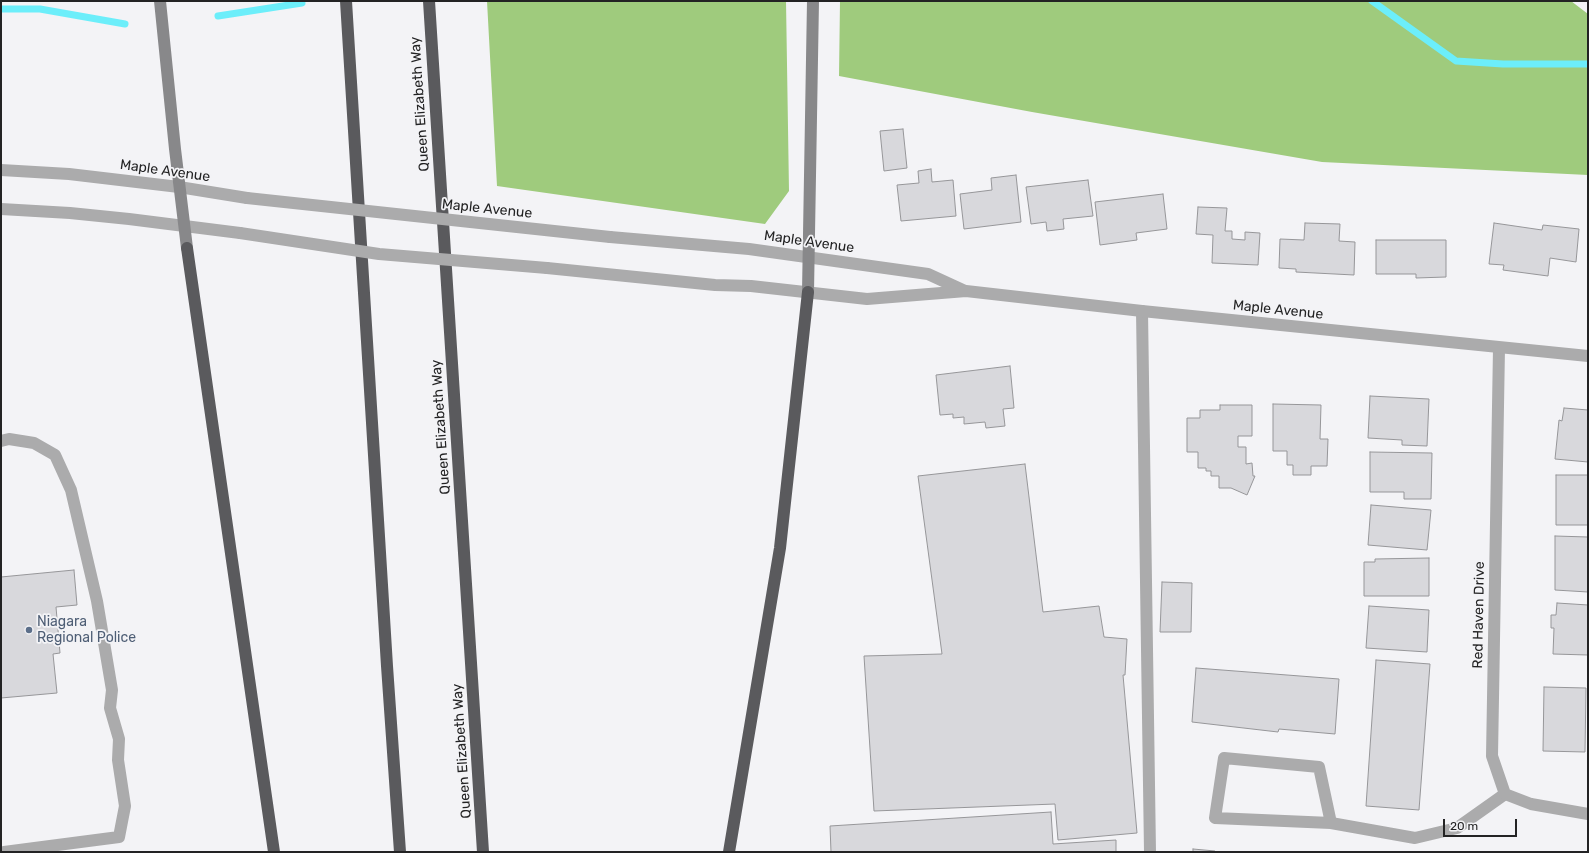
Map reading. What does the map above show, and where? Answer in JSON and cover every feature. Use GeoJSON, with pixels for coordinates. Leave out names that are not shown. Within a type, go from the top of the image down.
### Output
{"type":"FeatureCollection","features":[{"type":"Feature","properties":{"kind":"highway"},"geometry":{"type":"LineString","coordinates":[[346,1],[400,852]]}},
{"type":"Feature","properties":{"kind":"highway","name":"Queen Elizabeth Way"},"geometry":{"type":"LineString","coordinates":[[429,1],[483,852]]}},
{"type":"Feature","properties":{"kind":"highway"},"geometry":{"type":"LineString","coordinates":[[187,248],[274,852]]}},
{"type":"Feature","properties":{"kind":"highway"},"geometry":{"type":"LineString","coordinates":[[729,852],[780,548],[808,292]]}},
{"type":"Feature","properties":{"kind":"main road"},"geometry":{"type":"LineString","coordinates":[[160,1],[183,225],[187,248]]}},
{"type":"Feature","properties":{"kind":"main road"},"geometry":{"type":"LineString","coordinates":[[808,292],[813,1]]}},
{"type":"Feature","properties":{"kind":"street","name":"Maple Avenue"},"geometry":{"type":"LineString","coordinates":[[1,170],[69,174],[179,187],[247,198],[808,257],[928,274],[966,291]]}},
{"type":"Feature","properties":{"kind":"street","name":"Maple Avenue"},"geometry":{"type":"LineString","coordinates":[[1,209],[70,213],[183,225],[379,254],[609,274],[715,285],[751,286],[867,299],[966,291],[1142,311],[1588,356]]}},
{"type":"Feature","properties":{"kind":"street"},"geometry":{"type":"LineString","coordinates":[[1142,311],[1150,852]]}},
{"type":"Feature","properties":{"kind":"street","name":"Red Haven Drive"},"geometry":{"type":"LineString","coordinates":[[1499,348],[1492,756],[1505,794]]}},
{"type":"Feature","properties":{"kind":"street"},"geometry":{"type":"LineString","coordinates":[[1,441],[9,439],[34,443],[55,455],[71,490],[99,616],[112,690],[110,708],[119,739],[118,760],[125,806],[119,837],[4,852]]}},
{"type":"Feature","properties":{"kind":"street"},"geometry":{"type":"LineString","coordinates":[[1331,823],[1319,767],[1224,758],[1216,818],[1331,823],[1415,838],[1457,828],[1505,794],[1531,804],[1588,814]]}},
{"type":"Feature","properties":{"kind":"green space"},"geometry":{"type":"Polygon","coordinates":[[[487,1],[786,1],[789,191],[765,224],[497,186],[487,1]]]}},
{"type":"Feature","properties":{"kind":"green space"},"geometry":{"type":"Polygon","coordinates":[[[840,1],[1571,1],[1588,14],[1588,175],[1322,162],[1032,112],[839,76],[840,1]]]}},
{"type":"Feature","properties":{"kind":"building"},"geometry":{"type":"Polygon","coordinates":[[[903,129],[907,168],[884,171],[880,131],[903,129]]]}},
{"type":"Feature","properties":{"kind":"building"},"geometry":{"type":"Polygon","coordinates":[[[931,169],[932,182],[953,180],[956,216],[901,221],[897,185],[919,183],[918,171],[931,169]]]}},
{"type":"Feature","properties":{"kind":"building"},"geometry":{"type":"Polygon","coordinates":[[[1016,175],[1021,222],[964,229],[960,194],[992,190],[991,178],[1016,175]]]}},
{"type":"Feature","properties":{"kind":"building"},"geometry":{"type":"Polygon","coordinates":[[[1088,180],[1093,216],[1063,219],[1064,229],[1047,231],[1046,222],[1031,224],[1026,187],[1088,180]]]}},
{"type":"Feature","properties":{"kind":"building"},"geometry":{"type":"Polygon","coordinates":[[[1163,194],[1167,229],[1136,233],[1137,240],[1100,245],[1095,202],[1163,194]]]}},
{"type":"Feature","properties":{"kind":"building"},"geometry":{"type":"Polygon","coordinates":[[[1198,207],[1227,208],[1225,231],[1232,231],[1232,239],[1245,240],[1245,232],[1260,233],[1258,265],[1212,263],[1213,235],[1196,234],[1198,207]]]}},
{"type":"Feature","properties":{"kind":"building"},"geometry":{"type":"Polygon","coordinates":[[[1305,223],[1340,224],[1339,241],[1355,242],[1354,275],[1296,272],[1296,269],[1279,268],[1280,239],[1304,240],[1305,223]]]}},
{"type":"Feature","properties":{"kind":"building"},"geometry":{"type":"Polygon","coordinates":[[[1494,223],[1542,230],[1543,225],[1579,229],[1576,262],[1550,258],[1548,276],[1503,270],[1504,265],[1489,264],[1494,223]]]}},
{"type":"Feature","properties":{"kind":"building"},"geometry":{"type":"Polygon","coordinates":[[[1376,240],[1446,240],[1446,277],[1416,278],[1416,274],[1376,274],[1376,240]]]}},
{"type":"Feature","properties":{"kind":"building"},"geometry":{"type":"Polygon","coordinates":[[[1010,366],[1014,408],[1003,409],[1005,426],[986,428],[985,422],[964,424],[964,417],[953,418],[953,414],[940,415],[936,375],[1010,366]]]}},
{"type":"Feature","properties":{"kind":"building"},"geometry":{"type":"Polygon","coordinates":[[[1370,396],[1429,399],[1427,446],[1402,445],[1402,440],[1368,438],[1370,396]]]}},
{"type":"Feature","properties":{"kind":"building"},"geometry":{"type":"Polygon","coordinates":[[[1273,404],[1321,405],[1320,439],[1328,439],[1327,466],[1311,466],[1311,475],[1293,475],[1293,465],[1287,465],[1287,451],[1273,451],[1273,404]]]}},
{"type":"Feature","properties":{"kind":"building"},"geometry":{"type":"Polygon","coordinates":[[[1220,405],[1252,405],[1252,436],[1238,436],[1238,447],[1246,447],[1246,464],[1252,463],[1253,476],[1255,476],[1247,495],[1231,488],[1219,488],[1219,476],[1211,476],[1211,471],[1206,471],[1206,468],[1198,468],[1198,452],[1187,452],[1187,418],[1200,418],[1200,410],[1220,410],[1220,405]]]}},
{"type":"Feature","properties":{"kind":"building"},"geometry":{"type":"Polygon","coordinates":[[[1564,408],[1588,410],[1588,462],[1555,459],[1559,420],[1562,421],[1564,408]]]}},
{"type":"Feature","properties":{"kind":"building"},"geometry":{"type":"Polygon","coordinates":[[[1370,452],[1432,453],[1431,499],[1404,499],[1404,492],[1370,492],[1370,452]]]}},
{"type":"Feature","properties":{"kind":"building"},"geometry":{"type":"Polygon","coordinates":[[[1025,464],[1043,612],[1099,606],[1104,637],[1127,639],[1125,675],[1123,675],[1137,833],[1058,840],[1055,804],[874,811],[864,656],[942,654],[918,476],[1025,464]]]}},
{"type":"Feature","properties":{"kind":"building"},"geometry":{"type":"Polygon","coordinates":[[[1556,475],[1588,475],[1588,525],[1556,525],[1556,475]]]}},
{"type":"Feature","properties":{"kind":"building"},"geometry":{"type":"Polygon","coordinates":[[[1371,505],[1431,510],[1427,550],[1368,545],[1371,505]]]}},
{"type":"Feature","properties":{"kind":"building"},"geometry":{"type":"Polygon","coordinates":[[[1555,536],[1588,537],[1588,592],[1555,590],[1555,536]]]}},
{"type":"Feature","properties":{"kind":"building"},"geometry":{"type":"Polygon","coordinates":[[[1429,558],[1429,596],[1364,596],[1364,562],[1375,562],[1375,559],[1429,558]]]}},
{"type":"Feature","properties":{"kind":"building","name":"Niagara Regional Police"},"geometry":{"type":"Polygon","coordinates":[[[74,570],[77,605],[56,607],[60,653],[53,654],[57,693],[1,698],[1,577],[74,570]]]}},
{"type":"Feature","properties":{"kind":"building"},"geometry":{"type":"Polygon","coordinates":[[[1162,582],[1192,583],[1191,632],[1160,632],[1162,582]]]}},
{"type":"Feature","properties":{"kind":"building"},"geometry":{"type":"Polygon","coordinates":[[[1557,603],[1588,605],[1588,655],[1553,654],[1554,628],[1551,628],[1551,615],[1556,615],[1557,603]]]}},
{"type":"Feature","properties":{"kind":"building"},"geometry":{"type":"Polygon","coordinates":[[[1369,606],[1429,610],[1427,652],[1366,648],[1369,606]]]}},
{"type":"Feature","properties":{"kind":"building"},"geometry":{"type":"Polygon","coordinates":[[[1376,660],[1430,664],[1419,810],[1366,806],[1376,660]]]}},
{"type":"Feature","properties":{"kind":"building"},"geometry":{"type":"Polygon","coordinates":[[[1196,668],[1339,679],[1335,734],[1279,729],[1278,732],[1192,722],[1196,668]]]}},
{"type":"Feature","properties":{"kind":"building"},"geometry":{"type":"Polygon","coordinates":[[[1544,687],[1586,688],[1585,752],[1543,751],[1544,687]]]}},
{"type":"Feature","properties":{"kind":"building"},"geometry":{"type":"Polygon","coordinates":[[[1051,812],[1053,844],[1116,840],[1116,852],[831,852],[830,826],[1051,812]]]}},
{"type":"Feature","properties":{"kind":"building"},"geometry":{"type":"Polygon","coordinates":[[[1193,849],[1215,851],[1215,852],[1193,852],[1193,849]]]}},
{"type":"Feature","properties":{"kind":"waterway"},"geometry":{"type":"LineString","coordinates":[[1372,1],[1456,61],[1503,64],[1588,64]]}},
{"type":"Feature","properties":{"kind":"waterway"},"geometry":{"type":"LineString","coordinates":[[218,16],[302,3]]}},
{"type":"Feature","properties":{"kind":"waterway"},"geometry":{"type":"LineString","coordinates":[[1,9],[40,9],[125,24]]}},
{"type":"Feature","properties":{"kind":"place","name":"Niagara Regional Police"},"geometry":{"type":"Point","coordinates":[29,630]}}]}
